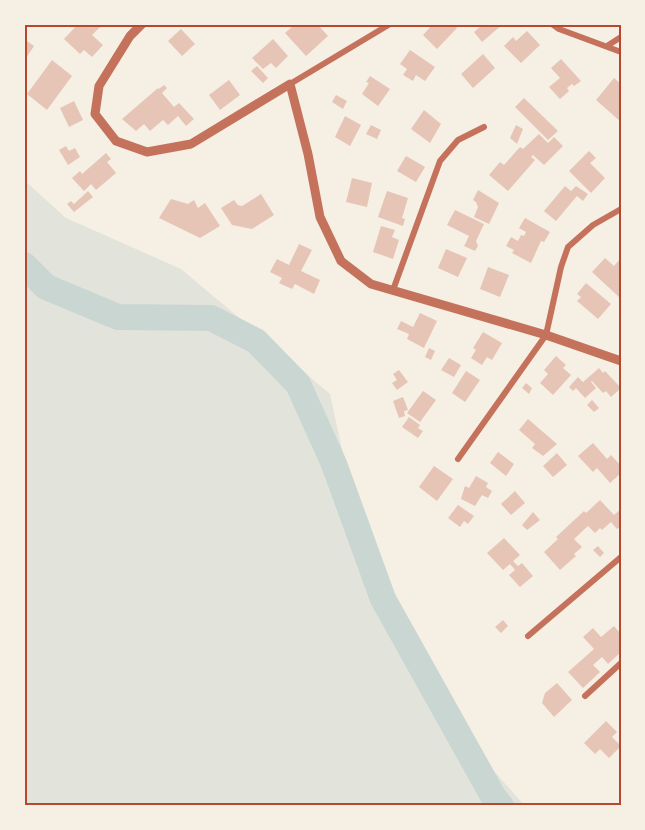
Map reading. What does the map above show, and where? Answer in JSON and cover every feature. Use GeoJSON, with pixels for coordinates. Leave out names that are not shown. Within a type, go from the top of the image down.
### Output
{"type":"FeatureCollection","features":[{"type":"Feature","properties":{"kind":"street"},"geometry":{"type":"LineString","coordinates":[[142,24],[130,36],[99,86],[95,114],[116,141],[147,152],[191,144],[390,24]]}},
{"type":"Feature","properties":{"kind":"street"},"geometry":{"type":"LineString","coordinates":[[552,24],[559,29],[621,52]]}},
{"type":"Feature","properties":{"kind":"street"},"geometry":{"type":"LineString","coordinates":[[607,46],[621,38]]}},
{"type":"Feature","properties":{"kind":"street"},"geometry":{"type":"LineString","coordinates":[[290,84],[309,154],[320,217],[340,261],[371,284],[546,335],[621,361]]}},
{"type":"Feature","properties":{"kind":"street"},"geometry":{"type":"LineString","coordinates":[[393,290],[440,161],[458,140],[484,127]]}},
{"type":"Feature","properties":{"kind":"street"},"geometry":{"type":"LineString","coordinates":[[458,459],[546,335],[561,267],[568,247],[593,225],[621,209]]}},
{"type":"Feature","properties":{"kind":"street"},"geometry":{"type":"LineString","coordinates":[[528,636],[621,557]]}},
{"type":"Feature","properties":{"kind":"street"},"geometry":{"type":"LineString","coordinates":[[585,696],[621,663]]}},
{"type":"Feature","properties":{"kind":"shaded area"},"geometry":{"type":"Polygon","coordinates":[[[24,180],[66,218],[181,269],[330,394],[375,602],[480,755],[525,806],[24,806],[24,180]]]}},
{"type":"Feature","properties":{"kind":"building"},"geometry":{"type":"Polygon","coordinates":[[[78,24],[99,24],[101,26],[92,35],[103,45],[92,57],[84,50],[80,54],[64,39],[78,24]]]}},
{"type":"Feature","properties":{"kind":"building"},"geometry":{"type":"Polygon","coordinates":[[[295,24],[317,24],[328,36],[306,56],[285,33],[295,24]]]}},
{"type":"Feature","properties":{"kind":"building"},"geometry":{"type":"Polygon","coordinates":[[[433,24],[453,24],[457,28],[437,49],[423,35],[433,24]]]}},
{"type":"Feature","properties":{"kind":"building"},"geometry":{"type":"Polygon","coordinates":[[[477,24],[503,24],[482,42],[474,32],[480,27],[477,24]]]}},
{"type":"Feature","properties":{"kind":"building"},"geometry":{"type":"Polygon","coordinates":[[[181,29],[195,44],[182,56],[168,41],[181,29]]]}},
{"type":"Feature","properties":{"kind":"building"},"geometry":{"type":"Polygon","coordinates":[[[527,31],[540,45],[521,63],[504,46],[513,37],[516,41],[527,31]]]}},
{"type":"Feature","properties":{"kind":"building"},"geometry":{"type":"Polygon","coordinates":[[[24,39],[34,46],[24,61],[24,39]]]}},
{"type":"Feature","properties":{"kind":"building"},"geometry":{"type":"Polygon","coordinates":[[[273,39],[288,56],[276,68],[271,63],[263,69],[252,58],[273,39]]]}},
{"type":"Feature","properties":{"kind":"building"},"geometry":{"type":"Polygon","coordinates":[[[410,50],[435,67],[425,81],[416,75],[413,81],[403,75],[407,69],[400,64],[410,50]]]}},
{"type":"Feature","properties":{"kind":"building"},"geometry":{"type":"Polygon","coordinates":[[[483,54],[495,68],[473,88],[461,74],[483,54]]]}},
{"type":"Feature","properties":{"kind":"building"},"geometry":{"type":"Polygon","coordinates":[[[561,59],[581,81],[567,88],[569,91],[560,99],[549,87],[560,78],[551,68],[561,59]]]}},
{"type":"Feature","properties":{"kind":"building"},"geometry":{"type":"Polygon","coordinates":[[[52,60],[72,76],[47,110],[27,94],[52,60]]]}},
{"type":"Feature","properties":{"kind":"building"},"geometry":{"type":"Polygon","coordinates":[[[257,66],[268,78],[263,83],[251,71],[257,66]]]}},
{"type":"Feature","properties":{"kind":"building"},"geometry":{"type":"Polygon","coordinates":[[[370,76],[390,89],[378,106],[362,94],[369,83],[366,82],[370,76]]]}},
{"type":"Feature","properties":{"kind":"building"},"geometry":{"type":"Polygon","coordinates":[[[614,78],[621,84],[621,122],[596,100],[614,78]]]}},
{"type":"Feature","properties":{"kind":"building"},"geometry":{"type":"Polygon","coordinates":[[[229,80],[240,95],[220,110],[209,95],[229,80]]]}},
{"type":"Feature","properties":{"kind":"building"},"geometry":{"type":"Polygon","coordinates":[[[164,85],[167,88],[162,93],[174,107],[179,103],[194,119],[186,126],[178,116],[168,125],[163,120],[150,131],[144,124],[136,131],[122,119],[158,88],[164,85]]]}},
{"type":"Feature","properties":{"kind":"building"},"geometry":{"type":"Polygon","coordinates":[[[336,95],[347,101],[343,109],[332,102],[336,95]]]}},
{"type":"Feature","properties":{"kind":"building"},"geometry":{"type":"Polygon","coordinates":[[[524,98],[558,131],[548,140],[515,107],[524,98]]]}},
{"type":"Feature","properties":{"kind":"building"},"geometry":{"type":"Polygon","coordinates":[[[74,101],[83,120],[69,127],[60,108],[74,101]]]}},
{"type":"Feature","properties":{"kind":"building"},"geometry":{"type":"Polygon","coordinates":[[[424,110],[441,124],[430,143],[411,129],[424,110]]]}},
{"type":"Feature","properties":{"kind":"building"},"geometry":{"type":"Polygon","coordinates":[[[345,116],[361,125],[350,146],[335,137],[345,116]]]}},
{"type":"Feature","properties":{"kind":"building"},"geometry":{"type":"Polygon","coordinates":[[[371,125],[381,130],[377,139],[366,134],[371,125]]]}},
{"type":"Feature","properties":{"kind":"building"},"geometry":{"type":"Polygon","coordinates":[[[516,125],[523,129],[517,144],[510,138],[516,125]]]}},
{"type":"Feature","properties":{"kind":"building"},"geometry":{"type":"Polygon","coordinates":[[[539,134],[548,143],[554,137],[563,146],[544,165],[533,155],[531,157],[535,160],[508,191],[489,175],[500,162],[504,165],[520,147],[523,149],[539,134]]]}},
{"type":"Feature","properties":{"kind":"building"},"geometry":{"type":"Polygon","coordinates":[[[66,146],[69,151],[75,148],[80,157],[68,165],[59,150],[66,146]]]}},
{"type":"Feature","properties":{"kind":"building"},"geometry":{"type":"Polygon","coordinates":[[[589,151],[596,158],[590,163],[605,178],[591,193],[569,171],[589,151]]]}},
{"type":"Feature","properties":{"kind":"building"},"geometry":{"type":"Polygon","coordinates":[[[106,153],[111,159],[107,162],[116,173],[96,190],[91,184],[84,191],[72,178],[80,171],[82,174],[106,153]]]}},
{"type":"Feature","properties":{"kind":"building"},"geometry":{"type":"Polygon","coordinates":[[[406,156],[425,167],[416,182],[397,171],[406,156]]]}},
{"type":"Feature","properties":{"kind":"building"},"geometry":{"type":"Polygon","coordinates":[[[352,178],[372,183],[367,207],[346,202],[352,178]]]}},
{"type":"Feature","properties":{"kind":"building"},"geometry":{"type":"Polygon","coordinates":[[[565,186],[571,191],[576,186],[588,194],[583,201],[577,196],[556,221],[544,211],[565,186]]]}},
{"type":"Feature","properties":{"kind":"building"},"geometry":{"type":"Polygon","coordinates":[[[478,190],[499,203],[489,224],[474,217],[478,207],[473,200],[478,190]]]}},
{"type":"Feature","properties":{"kind":"building"},"geometry":{"type":"Polygon","coordinates":[[[88,191],[93,197],[74,212],[67,204],[71,201],[74,204],[88,191]]]}},
{"type":"Feature","properties":{"kind":"building"},"geometry":{"type":"Polygon","coordinates":[[[387,191],[408,198],[402,218],[405,219],[403,226],[378,217],[387,191]]]}},
{"type":"Feature","properties":{"kind":"building"},"geometry":{"type":"Polygon","coordinates":[[[261,194],[274,215],[252,229],[232,225],[221,208],[234,200],[242,206],[261,194]]]}},
{"type":"Feature","properties":{"kind":"building"},"geometry":{"type":"Polygon","coordinates":[[[171,199],[188,204],[194,200],[198,208],[205,203],[220,226],[200,238],[159,218],[171,199]]]}},
{"type":"Feature","properties":{"kind":"building"},"geometry":{"type":"Polygon","coordinates":[[[455,210],[484,224],[476,241],[478,246],[475,251],[464,246],[469,236],[447,225],[455,210]]]}},
{"type":"Feature","properties":{"kind":"building"},"geometry":{"type":"Polygon","coordinates":[[[525,218],[550,232],[544,242],[541,241],[531,263],[512,253],[514,250],[506,246],[511,237],[518,241],[521,235],[524,236],[526,232],[519,228],[525,218]]]}},
{"type":"Feature","properties":{"kind":"building"},"geometry":{"type":"Polygon","coordinates":[[[381,226],[395,230],[392,237],[399,240],[393,259],[373,252],[381,226]]]}},
{"type":"Feature","properties":{"kind":"building"},"geometry":{"type":"Polygon","coordinates":[[[299,244],[312,250],[301,271],[320,280],[314,294],[295,284],[292,289],[279,283],[282,278],[270,272],[277,259],[289,265],[299,244]]]}},
{"type":"Feature","properties":{"kind":"building"},"geometry":{"type":"Polygon","coordinates":[[[446,249],[467,258],[458,277],[438,268],[446,249]]]}},
{"type":"Feature","properties":{"kind":"building"},"geometry":{"type":"Polygon","coordinates":[[[605,258],[614,266],[621,258],[621,295],[619,297],[592,272],[605,258]]]}},
{"type":"Feature","properties":{"kind":"building"},"geometry":{"type":"Polygon","coordinates":[[[488,267],[509,275],[500,297],[480,289],[488,267]]]}},
{"type":"Feature","properties":{"kind":"building"},"geometry":{"type":"Polygon","coordinates":[[[586,283],[611,304],[598,319],[577,301],[581,297],[577,294],[586,283]]]}},
{"type":"Feature","properties":{"kind":"building"},"geometry":{"type":"Polygon","coordinates":[[[420,313],[437,321],[424,348],[407,339],[409,334],[397,329],[401,321],[413,327],[420,313]]]}},
{"type":"Feature","properties":{"kind":"building"},"geometry":{"type":"Polygon","coordinates":[[[483,332],[502,343],[492,360],[487,357],[482,365],[471,358],[476,350],[473,348],[483,332]]]}},
{"type":"Feature","properties":{"kind":"building"},"geometry":{"type":"Polygon","coordinates":[[[429,348],[435,351],[431,360],[425,357],[429,348]]]}},
{"type":"Feature","properties":{"kind":"building"},"geometry":{"type":"Polygon","coordinates":[[[556,356],[566,365],[563,368],[571,375],[553,395],[540,383],[548,374],[544,370],[556,356]]]}},
{"type":"Feature","properties":{"kind":"building"},"geometry":{"type":"Polygon","coordinates":[[[449,358],[461,365],[454,377],[441,370],[449,358]]]}},
{"type":"Feature","properties":{"kind":"building"},"geometry":{"type":"Polygon","coordinates":[[[599,368],[603,373],[605,371],[621,388],[611,397],[606,391],[603,393],[592,381],[596,388],[585,398],[576,388],[573,391],[569,387],[578,377],[583,382],[599,368]]]}},
{"type":"Feature","properties":{"kind":"building"},"geometry":{"type":"Polygon","coordinates":[[[399,370],[408,382],[397,390],[392,383],[397,380],[393,374],[399,370]]]}},
{"type":"Feature","properties":{"kind":"building"},"geometry":{"type":"Polygon","coordinates":[[[466,371],[480,380],[465,402],[452,393],[466,371]]]}},
{"type":"Feature","properties":{"kind":"building"},"geometry":{"type":"Polygon","coordinates":[[[526,383],[532,388],[529,394],[522,388],[526,383]]]}},
{"type":"Feature","properties":{"kind":"building"},"geometry":{"type":"Polygon","coordinates":[[[423,391],[436,400],[420,422],[407,413],[423,391]]]}},
{"type":"Feature","properties":{"kind":"building"},"geometry":{"type":"Polygon","coordinates":[[[403,397],[408,410],[404,411],[405,416],[399,418],[393,401],[403,397]]]}},
{"type":"Feature","properties":{"kind":"building"},"geometry":{"type":"Polygon","coordinates":[[[592,400],[599,408],[594,412],[587,405],[592,400]]]}},
{"type":"Feature","properties":{"kind":"building"},"geometry":{"type":"Polygon","coordinates":[[[409,417],[420,425],[418,428],[423,431],[418,438],[402,427],[409,417]]]}},
{"type":"Feature","properties":{"kind":"building"},"geometry":{"type":"Polygon","coordinates":[[[528,419],[557,444],[543,456],[532,448],[535,444],[519,430],[528,419]]]}},
{"type":"Feature","properties":{"kind":"building"},"geometry":{"type":"Polygon","coordinates":[[[593,443],[607,459],[611,455],[621,466],[621,473],[610,483],[597,468],[593,472],[578,456],[593,443]]]}},
{"type":"Feature","properties":{"kind":"building"},"geometry":{"type":"Polygon","coordinates":[[[498,452],[514,464],[506,476],[490,463],[498,452]]]}},
{"type":"Feature","properties":{"kind":"building"},"geometry":{"type":"Polygon","coordinates":[[[557,453],[567,465],[553,477],[543,466],[557,453]]]}},
{"type":"Feature","properties":{"kind":"building"},"geometry":{"type":"Polygon","coordinates":[[[434,466],[453,479],[437,501],[419,487],[434,466]]]}},
{"type":"Feature","properties":{"kind":"building"},"geometry":{"type":"Polygon","coordinates":[[[476,476],[488,483],[486,487],[492,491],[488,498],[482,495],[475,506],[461,499],[465,486],[469,488],[476,476]]]}},
{"type":"Feature","properties":{"kind":"building"},"geometry":{"type":"Polygon","coordinates":[[[515,491],[525,503],[511,515],[501,504],[515,491]]]}},
{"type":"Feature","properties":{"kind":"building"},"geometry":{"type":"Polygon","coordinates":[[[600,500],[614,515],[621,509],[621,526],[617,529],[611,522],[595,533],[588,526],[574,539],[582,547],[574,554],[576,556],[560,570],[544,552],[558,539],[556,537],[584,511],[586,513],[600,500]]]}},
{"type":"Feature","properties":{"kind":"building"},"geometry":{"type":"Polygon","coordinates":[[[458,505],[474,516],[468,524],[464,521],[460,527],[448,518],[458,505]]]}},
{"type":"Feature","properties":{"kind":"building"},"geometry":{"type":"Polygon","coordinates":[[[533,512],[540,520],[527,530],[522,525],[533,512]]]}},
{"type":"Feature","properties":{"kind":"building"},"geometry":{"type":"Polygon","coordinates":[[[504,538],[520,555],[513,561],[518,566],[522,563],[533,576],[520,587],[509,575],[515,570],[510,564],[503,570],[487,553],[504,538]]]}},
{"type":"Feature","properties":{"kind":"building"},"geometry":{"type":"Polygon","coordinates":[[[598,546],[604,553],[600,557],[593,550],[598,546]]]}},
{"type":"Feature","properties":{"kind":"building"},"geometry":{"type":"Polygon","coordinates":[[[503,620],[508,626],[501,633],[495,627],[503,620]]]}},
{"type":"Feature","properties":{"kind":"building"},"geometry":{"type":"Polygon","coordinates":[[[614,626],[621,634],[621,652],[608,664],[602,657],[593,665],[600,672],[583,688],[568,672],[594,649],[583,637],[593,628],[601,637],[614,626]]]}},
{"type":"Feature","properties":{"kind":"building"},"geometry":{"type":"Polygon","coordinates":[[[557,683],[572,700],[554,717],[542,703],[545,693],[557,683]]]}},
{"type":"Feature","properties":{"kind":"building"},"geometry":{"type":"Polygon","coordinates":[[[606,721],[617,732],[612,737],[621,746],[609,758],[600,749],[595,754],[584,743],[606,721]]]}},
{"type":"Feature","properties":{"kind":"waterway"},"geometry":{"type":"LineString","coordinates":[[24,265],[46,287],[118,317],[211,318],[256,341],[298,384],[334,464],[383,599],[493,796],[501,806]]}}]}
